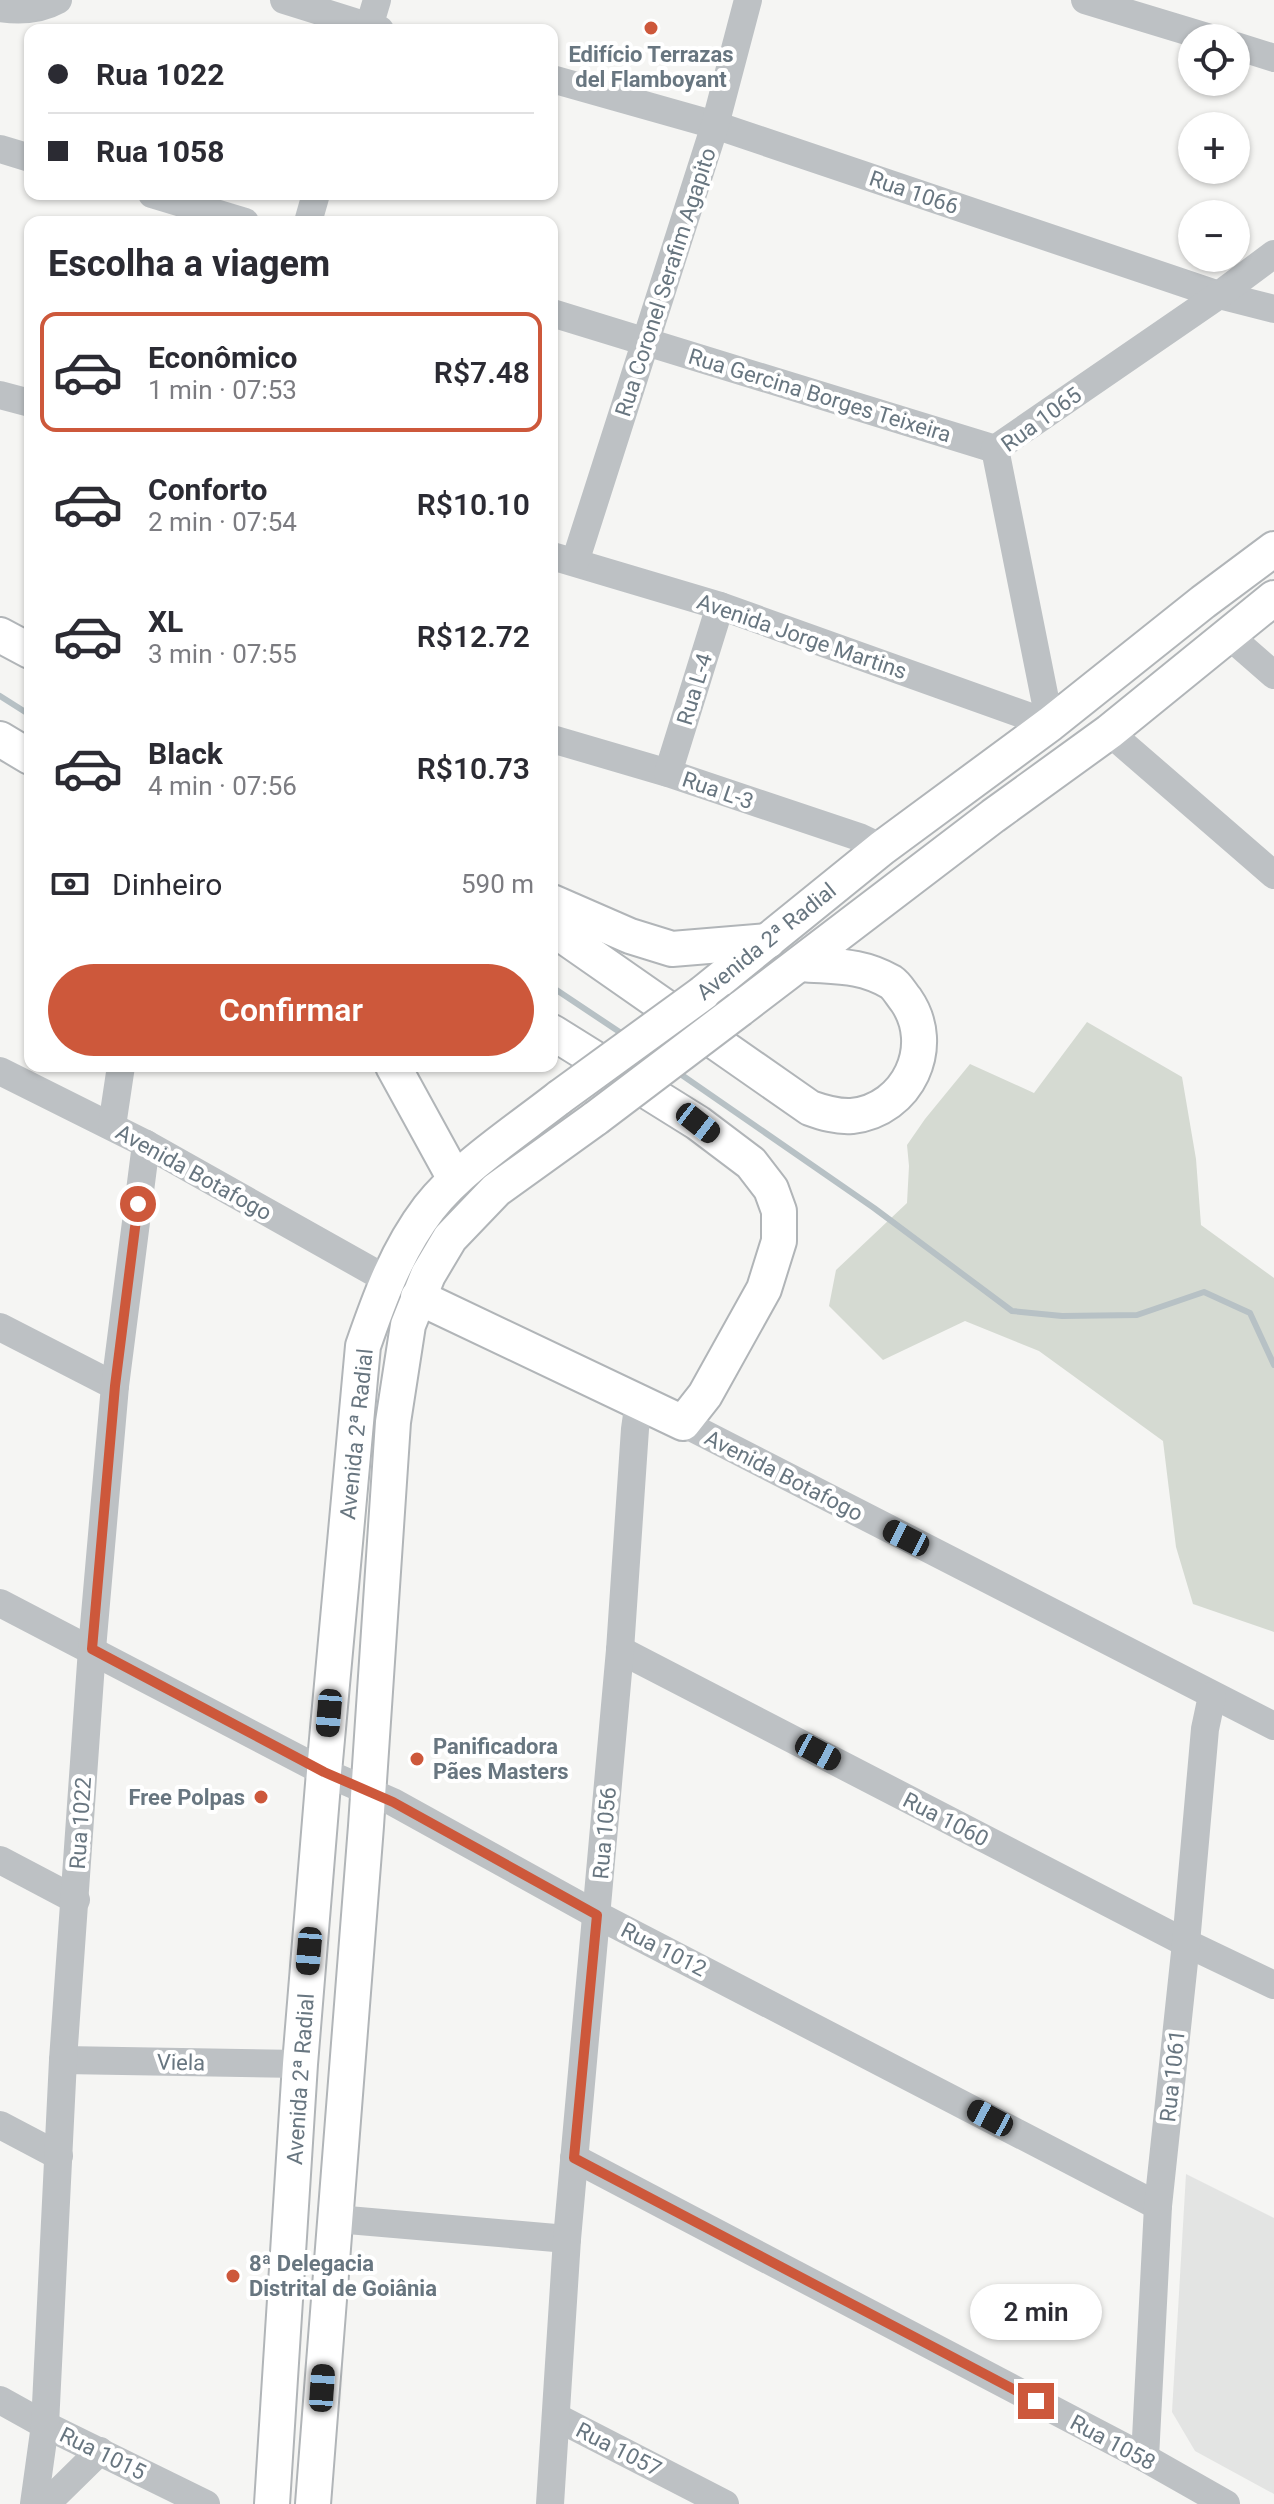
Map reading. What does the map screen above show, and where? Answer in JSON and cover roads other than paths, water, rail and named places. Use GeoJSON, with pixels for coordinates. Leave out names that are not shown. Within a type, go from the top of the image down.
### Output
{"type":"FeatureCollection","features":[{"type":"Feature","properties":{"kind":"main road","name":"Avenida 2ª Radial"},"geometry":{"type":"LineString","coordinates":[[272,2504],[300,2064],[363,1346],[386,1279],[428,1209],[455,1179],[560,1097],[703,993],[882,848],[1050,724],[1274,549]]}},
{"type":"Feature","properties":{"kind":"main road","name":"Avenida 2ª Radial"},"geometry":{"type":"LineString","coordinates":[[313,2504],[393,1422],[408,1325],[418,1297],[450,1238],[496,1190],[1109,732],[1274,598]]}},
{"type":"Feature","properties":{"kind":"main road"},"geometry":{"type":"LineString","coordinates":[[0,635],[24,648]]}},
{"type":"Feature","properties":{"kind":"main road"},"geometry":{"type":"LineString","coordinates":[[993,816],[997,793],[1055,747],[1050,724]]}},
{"type":"Feature","properties":{"kind":"main road"},"geometry":{"type":"LineString","coordinates":[[0,739],[24,753]]}},
{"type":"Feature","properties":{"kind":"main road"},"geometry":{"type":"LineString","coordinates":[[558,905],[630,936],[672,949],[768,941]]}},
{"type":"Feature","properties":{"kind":"main road"},"geometry":{"type":"LineString","coordinates":[[558,932],[810,1108],[838,1116],[866,1113],[879,1108],[902,1089],[911,1075],[920,1045],[915,1014],[894,983],[859,967],[801,964]]}},
{"type":"Feature","properties":{"kind":"main road"},"geometry":{"type":"LineString","coordinates":[[558,1036],[698,1123],[751,1163],[771,1189],[779,1211],[779,1241],[764,1289],[705,1395],[683,1423]]}},
{"type":"Feature","properties":{"kind":"main road"},"geometry":{"type":"LineString","coordinates":[[396,1072],[455,1179]]}},
{"type":"Feature","properties":{"kind":"main road","name":"Avenida Botafogo"},"geometry":{"type":"LineString","coordinates":[[418,1297],[683,1423]]}},
{"type":"Feature","properties":{"kind":"main road"},"geometry":{"type":"LineString","coordinates":[[324,1772],[373,1723]]}},
{"type":"Feature","properties":{"kind":"street"},"geometry":{"type":"LineString","coordinates":[[0,8],[17,11],[47,6],[58,0]]}},
{"type":"Feature","properties":{"kind":"street"},"geometry":{"type":"LineString","coordinates":[[284,0],[373,22]]}},
{"type":"Feature","properties":{"kind":"street","name":"Rua Coronel Serafim Agapito"},"geometry":{"type":"LineString","coordinates":[[563,559],[647,342],[715,125],[748,0]]}},
{"type":"Feature","properties":{"kind":"street"},"geometry":{"type":"LineString","coordinates":[[1085,0],[1178,28]]}},
{"type":"Feature","properties":{"kind":"street"},"geometry":{"type":"LineString","coordinates":[[1250,50],[1274,58]]}},
{"type":"Feature","properties":{"kind":"street","name":"Rua 1066"},"geometry":{"type":"LineString","coordinates":[[558,81],[715,125],[1219,295],[1274,309]]}},
{"type":"Feature","properties":{"kind":"street"},"geometry":{"type":"LineString","coordinates":[[0,149],[24,156]]}},
{"type":"Feature","properties":{"kind":"street"},"geometry":{"type":"LineString","coordinates":[[172,200],[225,216]]}},
{"type":"Feature","properties":{"kind":"street","name":"Rua 1065"},"geometry":{"type":"LineString","coordinates":[[1050,724],[995,449],[1274,254]]}},
{"type":"Feature","properties":{"kind":"street","name":"Rua Gercina Borges Teixeira"},"geometry":{"type":"LineString","coordinates":[[558,315],[995,449]]}},
{"type":"Feature","properties":{"kind":"street"},"geometry":{"type":"LineString","coordinates":[[0,395],[24,401]]}},
{"type":"Feature","properties":{"kind":"street","name":"Avenida Jorge Martins"},"geometry":{"type":"LineString","coordinates":[[563,559],[720,606],[1050,724]]}},
{"type":"Feature","properties":{"kind":"street","name":"Rua L-4"},"geometry":{"type":"LineString","coordinates":[[668,773],[720,606]]}},
{"type":"Feature","properties":{"kind":"street"},"geometry":{"type":"LineString","coordinates":[[1227,634],[1274,675]]}},
{"type":"Feature","properties":{"kind":"street"},"geometry":{"type":"LineString","coordinates":[[1109,732],[1274,875]]}},
{"type":"Feature","properties":{"kind":"street","name":"Rua L-3"},"geometry":{"type":"LineString","coordinates":[[558,741],[668,773],[859,837],[882,848]]}},
{"type":"Feature","properties":{"kind":"street","name":"Avenida Botafogo"},"geometry":{"type":"LineString","coordinates":[[0,1071],[146,1144],[386,1279]]}},
{"type":"Feature","properties":{"kind":"street"},"geometry":{"type":"LineString","coordinates":[[112,1126],[120,1072]]}},
{"type":"Feature","properties":{"kind":"street","name":"Rua 1022"},"geometry":{"type":"LineString","coordinates":[[34,2504],[45,2425],[63,2060],[92,1649],[115,1386],[146,1144]]}},
{"type":"Feature","properties":{"kind":"street"},"geometry":{"type":"LineString","coordinates":[[0,1327],[115,1386]]}},
{"type":"Feature","properties":{"kind":"street","name":"Rua 1056"},"geometry":{"type":"LineString","coordinates":[[550,2504],[567,2239],[639,1401]]}},
{"type":"Feature","properties":{"kind":"street","name":"Avenida Botafogo"},"geometry":{"type":"LineString","coordinates":[[683,1423],[1274,1726]]}},
{"type":"Feature","properties":{"kind":"street","name":"Rua 1012"},"geometry":{"type":"LineString","coordinates":[[0,1603],[324,1772],[393,1802],[597,1915],[1158,2206]]}},
{"type":"Feature","properties":{"kind":"street","name":"Rua 1060"},"geometry":{"type":"LineString","coordinates":[[620,1650],[1186,1943],[1274,1985]]}},
{"type":"Feature","properties":{"kind":"street","name":"Rua 1061"},"geometry":{"type":"LineString","coordinates":[[1145,2458],[1158,2206],[1205,1729],[1212,1696]]}},
{"type":"Feature","properties":{"kind":"street"},"geometry":{"type":"LineString","coordinates":[[0,1860],[76,1900]]}},
{"type":"Feature","properties":{"kind":"street","name":"Viela"},"geometry":{"type":"LineString","coordinates":[[63,2060],[300,2064]]}},
{"type":"Feature","properties":{"kind":"street"},"geometry":{"type":"LineString","coordinates":[[0,2125],[59,2156]]}},
{"type":"Feature","properties":{"kind":"street","name":"Rua 1058"},"geometry":{"type":"LineString","coordinates":[[574,2158],[1145,2458],[1226,2504]]}},
{"type":"Feature","properties":{"kind":"street"},"geometry":{"type":"LineString","coordinates":[[336,2219],[567,2239]]}},
{"type":"Feature","properties":{"kind":"street","name":"Rua 1015"},"geometry":{"type":"LineString","coordinates":[[0,2400],[206,2504]]}},
{"type":"Feature","properties":{"kind":"street","name":"Rua 1057"},"geometry":{"type":"LineString","coordinates":[[556,2417],[725,2504]]}},
{"type":"Feature","properties":{"kind":"street"},"geometry":{"type":"LineString","coordinates":[[46,2504],[100,2451]]}},
{"type":"Feature","properties":{"kind":"waterway"},"geometry":{"type":"LineString","coordinates":[[0,696],[24,711]]}},
{"type":"Feature","properties":{"kind":"waterway"},"geometry":{"type":"LineString","coordinates":[[558,991],[624,1035]]}},
{"type":"Feature","properties":{"kind":"waterway"},"geometry":{"type":"LineString","coordinates":[[676,1071],[874,1208],[1012,1311],[1062,1316],[1137,1315],[1204,1292],[1250,1313],[1274,1365]]}},
{"type":"Feature","properties":{"kind":"place","name":"Edifício Terrazas del Flamboyant"},"geometry":{"type":"Point","coordinates":[651,28]}},
{"type":"Feature","properties":{"kind":"place","name":"Panificadora Pães Masters"},"geometry":{"type":"Point","coordinates":[417,1759]}},
{"type":"Feature","properties":{"kind":"place","name":"Free Polpas"},"geometry":{"type":"Point","coordinates":[261,1797]}},
{"type":"Feature","properties":{"kind":"place","name":"8ª Delegacia Distrital de Goiânia"},"geometry":{"type":"Point","coordinates":[233,2276]}}]}
